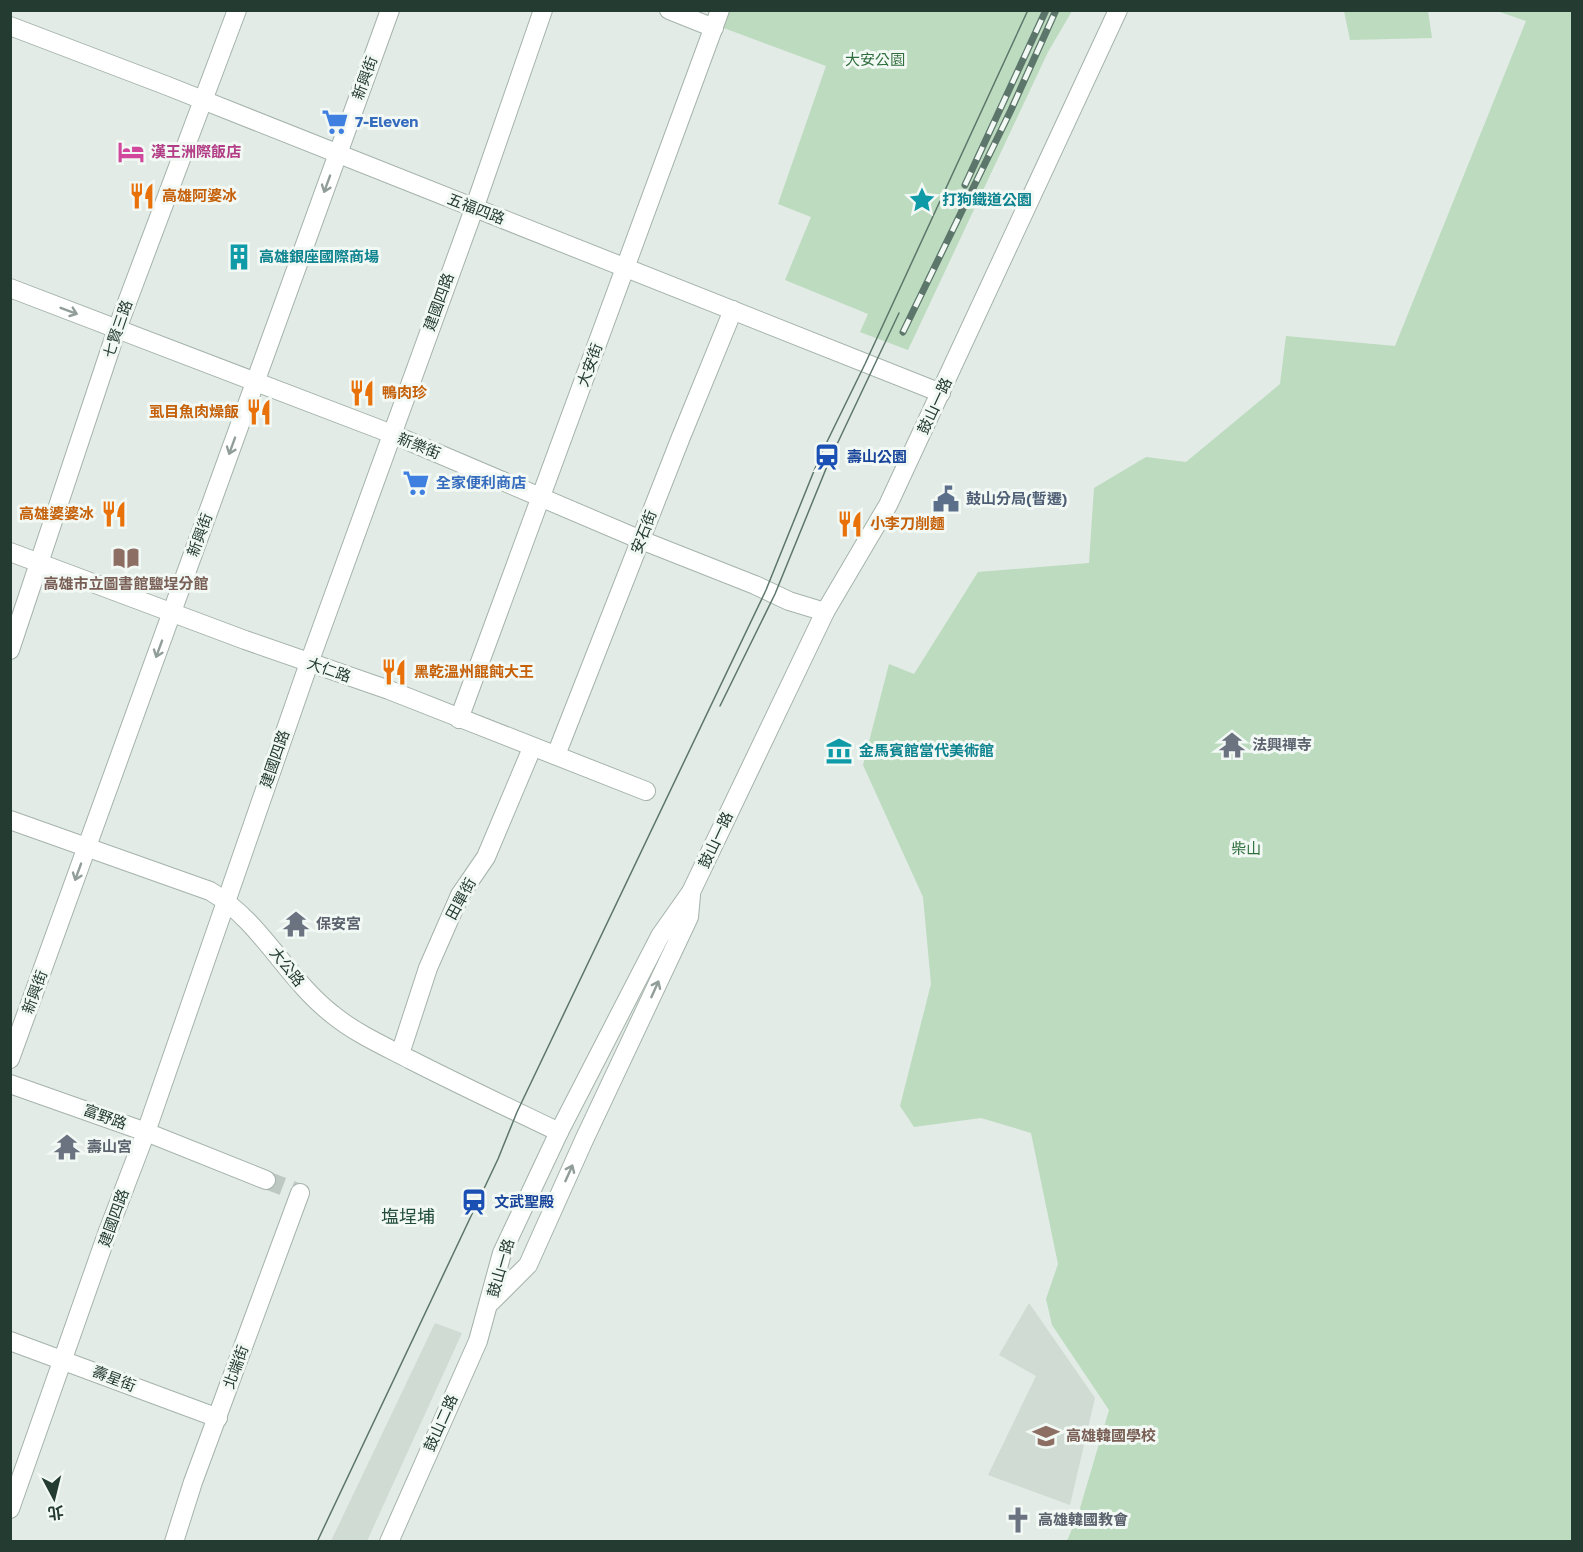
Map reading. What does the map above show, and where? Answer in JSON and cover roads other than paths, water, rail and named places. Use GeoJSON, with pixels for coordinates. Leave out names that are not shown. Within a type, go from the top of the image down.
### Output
{"type":"FeatureCollection","features":[{"type":"Feature","properties":{"kind":"street"},"geometry":{"type":"LineString","coordinates":[[10,25],[15,10]]}},
{"type":"Feature","properties":{"kind":"street","name":"七賢三路"},"geometry":{"type":"LineString","coordinates":[[10,650],[41,563],[117,329],[237,10]]}},
{"type":"Feature","properties":{"kind":"street","name":"新興街"},"geometry":{"type":"LineString","coordinates":[[10,1059],[390,10]]}},
{"type":"Feature","properties":{"kind":"street","name":"建國四路"},"geometry":{"type":"LineString","coordinates":[[10,1509],[108,1231],[146,1132],[309,663],[474,209],[543,10]]}},
{"type":"Feature","properties":{"kind":"street"},"geometry":{"type":"LineString","coordinates":[[669,10],[717,19]]}},
{"type":"Feature","properties":{"kind":"street","name":"鼓山一路"},"geometry":{"type":"LineString","coordinates":[[490,1304],[502,1253],[559,1132],[660,936],[691,892],[825,612],[888,505],[1118,10]]}},
{"type":"Feature","properties":{"kind":"street","name":"大安街"},"geometry":{"type":"LineString","coordinates":[[459,719],[717,19]]}},
{"type":"Feature","properties":{"kind":"street","name":"五福四路"},"geometry":{"type":"LineString","coordinates":[[10,25],[941,393]]}},
{"type":"Feature","properties":{"kind":"street","name":"新樂街"},"geometry":{"type":"LineString","coordinates":[[10,288],[392,434],[541,499],[755,585],[789,601],[825,612]]}},
{"type":"Feature","properties":{"kind":"street","name":"安石街"},"geometry":{"type":"LineString","coordinates":[[556,755],[733,310]]}},
{"type":"Feature","properties":{"kind":"street","name":"大仁路"},"geometry":{"type":"LineString","coordinates":[[10,552],[309,663],[389,690],[646,791]]}},
{"type":"Feature","properties":{"kind":"street","name":"田單街"},"geometry":{"type":"LineString","coordinates":[[400,1054],[433,958],[460,895],[486,857],[532,747]]}},
{"type":"Feature","properties":{"kind":"street","name":"大公路"},"geometry":{"type":"LineString","coordinates":[[10,819],[210,891],[226,900],[256,929],[315,1000],[344,1023],[400,1054],[559,1132]]}},
{"type":"Feature","properties":{"kind":"street","name":"鼓山一路"},"geometry":{"type":"LineString","coordinates":[[490,1304],[528,1265],[689,917],[691,892]]}},
{"type":"Feature","properties":{"kind":"street","name":"富野路"},"geometry":{"type":"LineString","coordinates":[[10,1084],[146,1132],[266,1180]]}},
{"type":"Feature","properties":{"kind":"street","name":"北端街"},"geometry":{"type":"LineString","coordinates":[[174,1542],[193,1482],[300,1193]]}},
{"type":"Feature","properties":{"kind":"street","name":"鼓山二路"},"geometry":{"type":"LineString","coordinates":[[389,1542],[478,1341],[490,1304]]}},
{"type":"Feature","properties":{"kind":"street","name":"壽星街"},"geometry":{"type":"LineString","coordinates":[[10,1341],[218,1418]]}},
{"type":"Feature","properties":{"kind":"tunnel"},"geometry":{"type":"LineString","coordinates":[[266,1180],[300,1193]]}},
{"type":"Feature","properties":{"kind":"tram line"},"geometry":{"type":"LineString","coordinates":[[317,1542],[498,1159],[517,1112],[766,590],[820,456],[865,364],[1028,10]]}},
{"type":"Feature","properties":{"kind":"tram line"},"geometry":{"type":"LineString","coordinates":[[720,706],[775,594],[830,459],[899,313]]}},
{"type":"Feature","properties":{"kind":"railway"},"geometry":{"type":"LineString","coordinates":[[965,185],[1046,10]]}},
{"type":"Feature","properties":{"kind":"railway"},"geometry":{"type":"LineString","coordinates":[[903,332],[1011,110],[1056,10]]}},
{"type":"Feature","properties":{"kind":"place","name":"7-Eleven"},"geometry":{"type":"Point","coordinates":[335,122]}},
{"type":"Feature","properties":{"kind":"place","name":"漢王洲際飯店"},"geometry":{"type":"Point","coordinates":[131,152]}},
{"type":"Feature","properties":{"kind":"place","name":"高雄阿婆冰"},"geometry":{"type":"Point","coordinates":[142,196]}},
{"type":"Feature","properties":{"kind":"place","name":"打狗鐵道公園"},"geometry":{"type":"Point","coordinates":[922,200]}},
{"type":"Feature","properties":{"kind":"place","name":"高雄銀座國際商場"},"geometry":{"type":"Point","coordinates":[239,257]}},
{"type":"Feature","properties":{"kind":"place","name":"鴨肉珍"},"geometry":{"type":"Point","coordinates":[362,393]}},
{"type":"Feature","properties":{"kind":"place","name":"虱目魚肉燥飯"},"geometry":{"type":"Point","coordinates":[259,412]}},
{"type":"Feature","properties":{"kind":"place","name":"壽山公園"},"geometry":{"type":"Point","coordinates":[827,457]}},
{"type":"Feature","properties":{"kind":"place","name":"全家便利商店"},"geometry":{"type":"Point","coordinates":[416,483]}},
{"type":"Feature","properties":{"kind":"place","name":"鼓山分局(暫遷)"},"geometry":{"type":"Point","coordinates":[946,499]}},
{"type":"Feature","properties":{"kind":"place","name":"高雄婆婆冰"},"geometry":{"type":"Point","coordinates":[114,514]}},
{"type":"Feature","properties":{"kind":"place","name":"小李刀削麵"},"geometry":{"type":"Point","coordinates":[850,524]}},
{"type":"Feature","properties":{"kind":"place","name":"高雄市立圖書館鹽埕分館"},"geometry":{"type":"Point","coordinates":[126,558]}},
{"type":"Feature","properties":{"kind":"place","name":"黑乾溫州餛飩大王"},"geometry":{"type":"Point","coordinates":[394,672]}},
{"type":"Feature","properties":{"kind":"place","name":"法興禪寺"},"geometry":{"type":"Point","coordinates":[1232,745]}},
{"type":"Feature","properties":{"kind":"place","name":"金馬賓館當代美術館"},"geometry":{"type":"Point","coordinates":[839,751]}},
{"type":"Feature","properties":{"kind":"place","name":"保安宮"},"geometry":{"type":"Point","coordinates":[296,924]}},
{"type":"Feature","properties":{"kind":"place","name":"壽山宮"},"geometry":{"type":"Point","coordinates":[67,1147]}},
{"type":"Feature","properties":{"kind":"place","name":"文武聖殿"},"geometry":{"type":"Point","coordinates":[474,1202]}},
{"type":"Feature","properties":{"kind":"place","name":"高雄韓國學校"},"geometry":{"type":"Point","coordinates":[1046,1436]}},
{"type":"Feature","properties":{"kind":"place","name":"高雄韓國教會"},"geometry":{"type":"Point","coordinates":[1018,1520]}},
{"type":"Feature","properties":{"kind":"district","name":"塩埕埔"},"geometry":{"type":"Point","coordinates":[408,1217]}},
{"type":"Feature","properties":{"kind":"park label","name":"大安公園"},"geometry":{"type":"Point","coordinates":[875,60]}},
{"type":"Feature","properties":{"kind":"park label","name":"柴山"},"geometry":{"type":"Point","coordinates":[1246,849]}}]}
